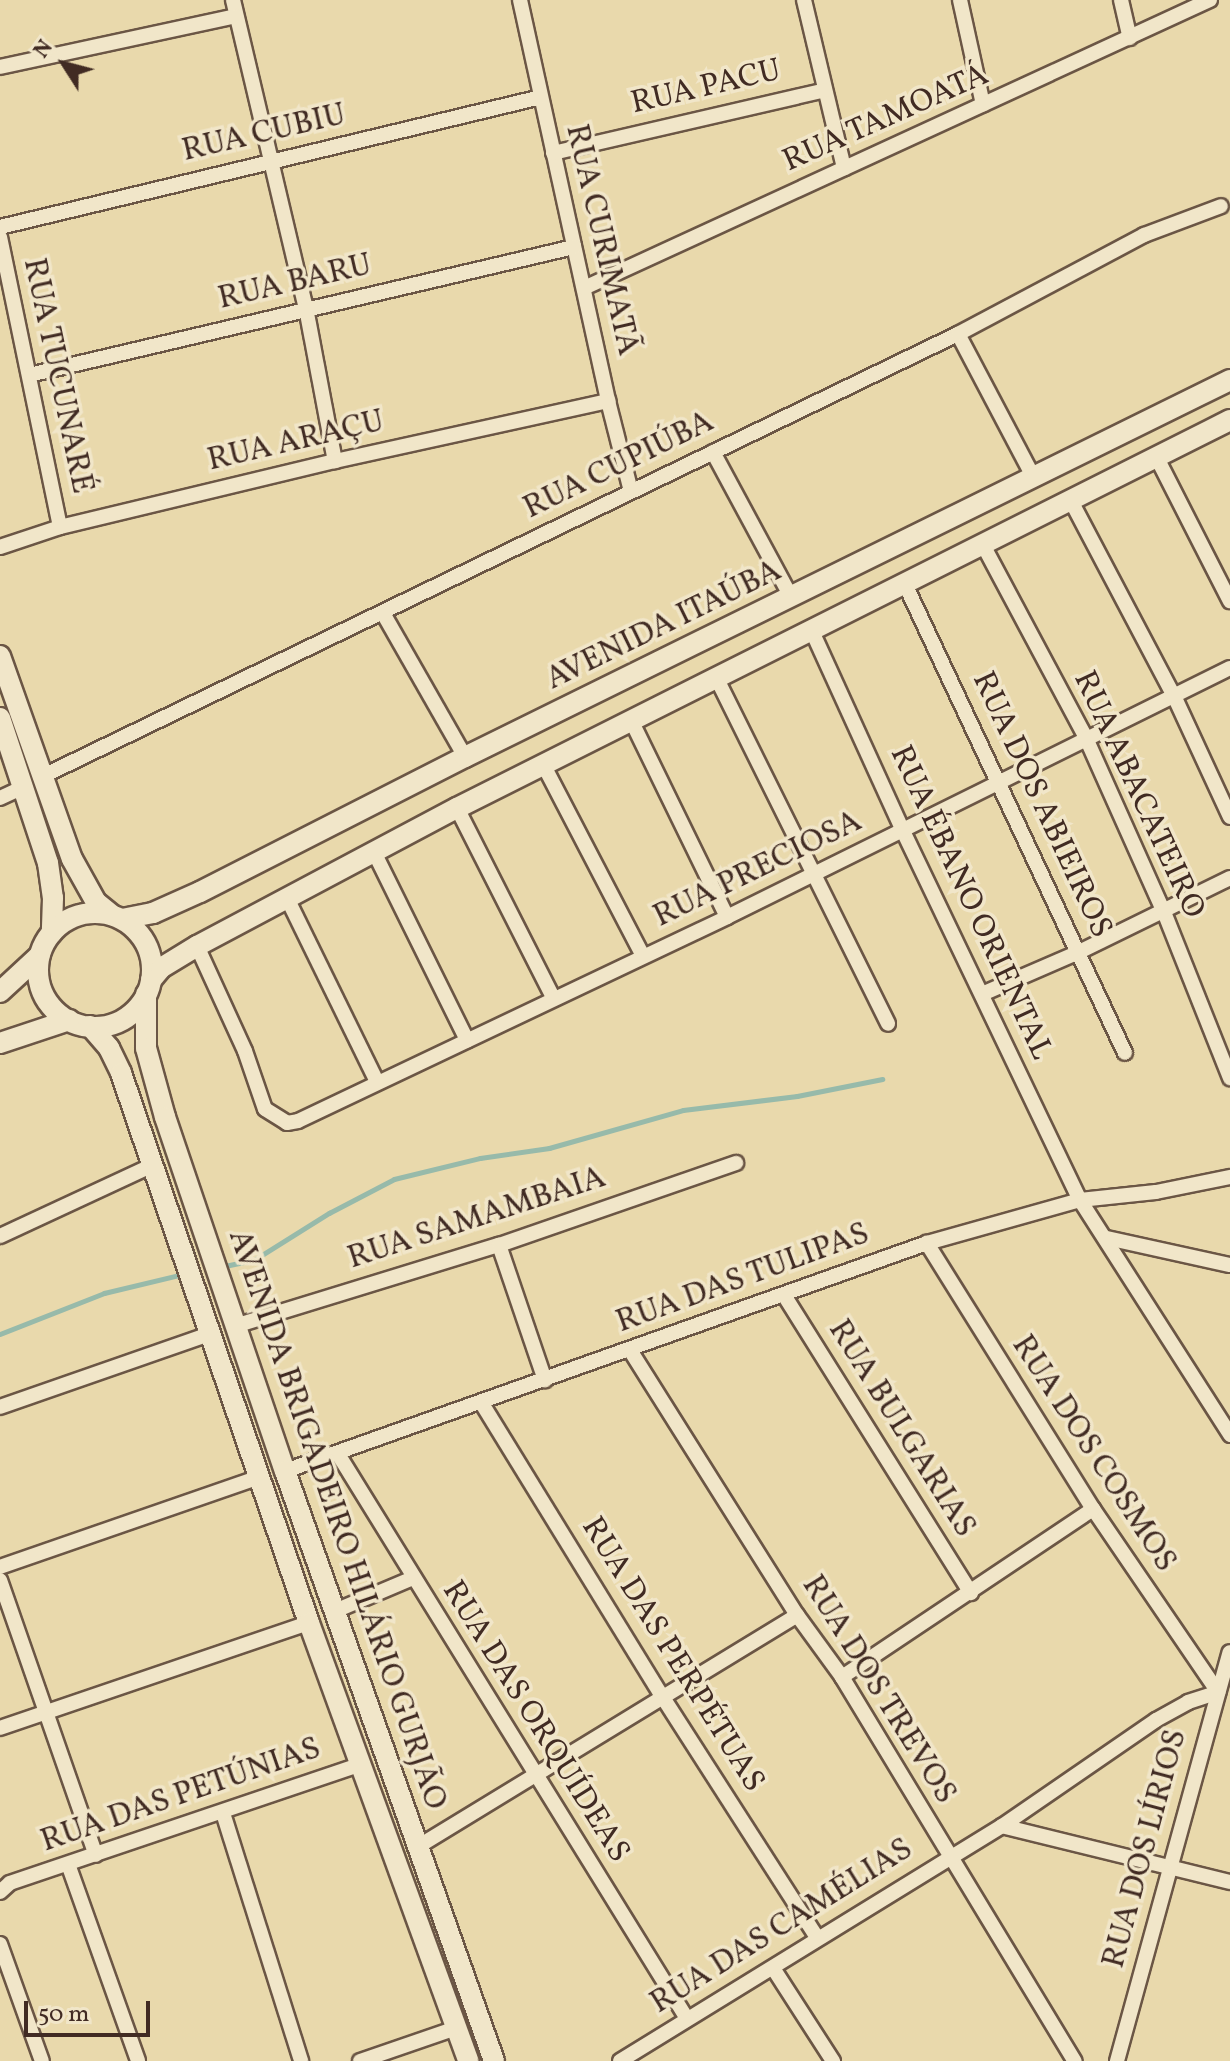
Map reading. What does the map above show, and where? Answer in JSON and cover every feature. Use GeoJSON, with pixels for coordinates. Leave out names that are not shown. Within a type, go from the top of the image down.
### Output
{"type":"FeatureCollection","features":[{"type":"Feature","properties":{"kind":"street"},"geometry":{"type":"LineString","coordinates":[[233,0],[306,308],[335,461]]}},
{"type":"Feature","properties":{"kind":"street","name":"RUA CURIMATÃ"},"geometry":{"type":"LineString","coordinates":[[520,0],[608,401],[631,491]]}},
{"type":"Feature","properties":{"kind":"street"},"geometry":{"type":"LineString","coordinates":[[804,0],[844,168]]}},
{"type":"Feature","properties":{"kind":"street"},"geometry":{"type":"LineString","coordinates":[[960,0],[983,105]]}},
{"type":"Feature","properties":{"kind":"street"},"geometry":{"type":"LineString","coordinates":[[1121,0],[1130,38]]}},
{"type":"Feature","properties":{"kind":"street","name":"RUA TAMOATÁ"},"geometry":{"type":"LineString","coordinates":[[584,288],[1210,0]]}},
{"type":"Feature","properties":{"kind":"street"},"geometry":{"type":"LineString","coordinates":[[0,67],[235,16]]}},
{"type":"Feature","properties":{"kind":"street","name":"RUA PACU"},"geometry":{"type":"LineString","coordinates":[[553,153],[825,90]]}},
{"type":"Feature","properties":{"kind":"street","name":"RUA CUBIU"},"geometry":{"type":"LineString","coordinates":[[0,227],[541,97]]}},
{"type":"Feature","properties":{"kind":"street","name":"RUA CUPIÚBA"},"geometry":{"type":"LineString","coordinates":[[0,798],[958,334],[1131,241],[1221,206]]}},
{"type":"Feature","properties":{"kind":"street","name":"RUA TUCUNARÉ"},"geometry":{"type":"LineString","coordinates":[[0,237],[60,527]]}},
{"type":"Feature","properties":{"kind":"street","name":"RUA BARU"},"geometry":{"type":"LineString","coordinates":[[29,375],[574,247]]}},
{"type":"Feature","properties":{"kind":"street"},"geometry":{"type":"LineString","coordinates":[[958,334],[1034,478]]}},
{"type":"Feature","properties":{"kind":"street","name":"AVENIDA ITAÚBA"},"geometry":{"type":"LineString","coordinates":[[117,917],[153,913],[200,892],[465,757],[994,500],[1230,380]]}},
{"type":"Feature","properties":{"kind":"street","name":"RUA ARAÇU"},"geometry":{"type":"LineString","coordinates":[[0,547],[60,527],[335,461],[608,401]]}},
{"type":"Feature","properties":{"kind":"street","name":"AVENIDA ITAÚBA"},"geometry":{"type":"LineString","coordinates":[[149,987],[173,960],[197,946],[457,808],[1230,420]]}},
{"type":"Feature","properties":{"kind":"street"},"geometry":{"type":"LineString","coordinates":[[713,452],[791,597]]}},
{"type":"Feature","properties":{"kind":"street"},"geometry":{"type":"LineString","coordinates":[[1156,456],[1230,601]]}},
{"type":"Feature","properties":{"kind":"street"},"geometry":{"type":"LineString","coordinates":[[1070,499],[1175,698],[1230,817]]}},
{"type":"Feature","properties":{"kind":"street"},"geometry":{"type":"LineString","coordinates":[[994,500],[1009,529]]}},
{"type":"Feature","properties":{"kind":"street","name":"RUA ABACATEIRO"},"geometry":{"type":"LineString","coordinates":[[982,543],[1086,738],[1164,912],[1230,1078]]}},
{"type":"Feature","properties":{"kind":"street","name":"RUA DOS ABIEIROS"},"geometry":{"type":"LineString","coordinates":[[904,582],[1125,1053]]}},
{"type":"Feature","properties":{"kind":"street"},"geometry":{"type":"LineString","coordinates":[[383,613],[465,757]]}},
{"type":"Feature","properties":{"kind":"street","name":"RUA ÉBANO ORIENTAL"},"geometry":{"type":"LineString","coordinates":[[811,629],[903,831],[1080,1200],[1230,1435]]}},
{"type":"Feature","properties":{"kind":"street"},"geometry":{"type":"LineString","coordinates":[[0,656],[32,782],[48,863],[53,898],[52,933]]}},
{"type":"Feature","properties":{"kind":"street","name":"RUA PRECIOSA"},"geometry":{"type":"LineString","coordinates":[[197,946],[245,1051],[265,1109],[287,1123],[307,1117],[727,917],[999,780],[1175,698],[1230,668]]}},
{"type":"Feature","properties":{"kind":"street"},"geometry":{"type":"LineString","coordinates":[[716,677],[888,1024]]}},
{"type":"Feature","properties":{"kind":"street"},"geometry":{"type":"LineString","coordinates":[[0,718],[96,902],[136,930],[146,945],[149,987],[139,1006],[117,1022],[90,1026],[69,1020],[53,1009],[43,993],[38,974],[40,955]]}},
{"type":"Feature","properties":{"kind":"street"},"geometry":{"type":"LineString","coordinates":[[631,720],[727,917]]}},
{"type":"Feature","properties":{"kind":"street"},"geometry":{"type":"LineString","coordinates":[[543,764],[643,956]]}},
{"type":"Feature","properties":{"kind":"street"},"geometry":{"type":"LineString","coordinates":[[457,808],[554,999]]}},
{"type":"Feature","properties":{"kind":"street"},"geometry":{"type":"LineString","coordinates":[[375,854],[467,1040]]}},
{"type":"Feature","properties":{"kind":"street"},"geometry":{"type":"LineString","coordinates":[[982,994],[1079,952],[1230,878]]}},
{"type":"Feature","properties":{"kind":"street"},"geometry":{"type":"LineString","coordinates":[[287,898],[377,1082]]}},
{"type":"Feature","properties":{"kind":"street"},"geometry":{"type":"LineString","coordinates":[[0,992],[40,955],[52,933],[73,917],[99,913],[117,917]]}},
{"type":"Feature","properties":{"kind":"street","name":"AVENIDA BRIGADEIRO HILÁRIO GURJÃO"},"geometry":{"type":"LineString","coordinates":[[149,987],[144,1024],[150,1069],[285,1471],[494,2061]]}},
{"type":"Feature","properties":{"kind":"street"},"geometry":{"type":"LineString","coordinates":[[0,1043],[69,1020]]}},
{"type":"Feature","properties":{"kind":"street","name":"AVENIDA BRIGADEIRO HILÁRIO GURJÃO"},"geometry":{"type":"LineString","coordinates":[[90,1026],[109,1048],[121,1073],[309,1623],[468,2061]]}},
{"type":"Feature","properties":{"kind":"street","name":"RUA SAMAMBAIA"},"geometry":{"type":"LineString","coordinates":[[235,1326],[499,1245],[736,1163]]}},
{"type":"Feature","properties":{"kind":"street"},"geometry":{"type":"LineString","coordinates":[[0,1236],[153,1165]]}},
{"type":"Feature","properties":{"kind":"street","name":"RUA DAS TULIPAS"},"geometry":{"type":"LineString","coordinates":[[285,1471],[927,1243],[1080,1200],[1156,1192],[1230,1177]]}},
{"type":"Feature","properties":{"kind":"street"},"geometry":{"type":"LineString","coordinates":[[1107,1238],[1230,1265]]}},
{"type":"Feature","properties":{"kind":"street","name":"RUA DOS COSMOS"},"geometry":{"type":"LineString","coordinates":[[927,1243],[1093,1509],[1218,1692]]}},
{"type":"Feature","properties":{"kind":"street"},"geometry":{"type":"LineString","coordinates":[[499,1245],[545,1380]]}},
{"type":"Feature","properties":{"kind":"street","name":"RUA BULGARIAS"},"geometry":{"type":"LineString","coordinates":[[784,1295],[971,1593]]}},
{"type":"Feature","properties":{"kind":"street"},"geometry":{"type":"LineString","coordinates":[[0,1407],[212,1333]]}},
{"type":"Feature","properties":{"kind":"street","name":"RUA DOS TREVOS"},"geometry":{"type":"LineString","coordinates":[[630,1350],[797,1615],[842,1677],[1075,2061]]}},
{"type":"Feature","properties":{"kind":"street","name":"RUA DAS PERPÉTUAS"},"geometry":{"type":"LineString","coordinates":[[481,1402],[662,1696],[817,1937]]}},
{"type":"Feature","properties":{"kind":"street","name":"RUA DAS ORQUÍDEAS"},"geometry":{"type":"LineString","coordinates":[[338,1454],[534,1777],[686,2017]]}},
{"type":"Feature","properties":{"kind":"street"},"geometry":{"type":"LineString","coordinates":[[0,1567],[260,1477]]}},
{"type":"Feature","properties":{"kind":"street"},"geometry":{"type":"LineString","coordinates":[[842,1677],[1093,1509]]}},
{"type":"Feature","properties":{"kind":"street"},"geometry":{"type":"LineString","coordinates":[[335,1611],[413,1578]]}},
{"type":"Feature","properties":{"kind":"street"},"geometry":{"type":"LineString","coordinates":[[0,1580],[96,1855]]}},
{"type":"Feature","properties":{"kind":"street"},"geometry":{"type":"LineString","coordinates":[[419,1846],[797,1615]]}},
{"type":"Feature","properties":{"kind":"street"},"geometry":{"type":"LineString","coordinates":[[0,1728],[309,1623]]}},
{"type":"Feature","properties":{"kind":"street","name":"RUA DOS LÍRIOS"},"geometry":{"type":"LineString","coordinates":[[1117,2061],[1230,1652]]}},
{"type":"Feature","properties":{"kind":"street","name":"RUA DAS CAMÉLIAS"},"geometry":{"type":"LineString","coordinates":[[620,2061],[643,2055],[686,2017],[773,1968],[949,1855],[1002,1826],[1156,1720],[1188,1702],[1218,1692]]}},
{"type":"Feature","properties":{"kind":"street","name":"RUA DAS PETÚNIAS"},"geometry":{"type":"LineString","coordinates":[[0,1892],[19,1880],[361,1764]]}},
{"type":"Feature","properties":{"kind":"street"},"geometry":{"type":"LineString","coordinates":[[223,1813],[301,2061]]}},
{"type":"Feature","properties":{"kind":"street"},"geometry":{"type":"LineString","coordinates":[[1002,1826],[1230,1882]]}},
{"type":"Feature","properties":{"kind":"street"},"geometry":{"type":"LineString","coordinates":[[68,1864],[138,2061]]}},
{"type":"Feature","properties":{"kind":"street"},"geometry":{"type":"LineString","coordinates":[[0,1944],[42,2061]]}},
{"type":"Feature","properties":{"kind":"street"},"geometry":{"type":"LineString","coordinates":[[773,1968],[833,2061]]}},
{"type":"Feature","properties":{"kind":"street"},"geometry":{"type":"LineString","coordinates":[[360,2061],[456,2028]]}},
{"type":"Feature","properties":{"kind":"waterway"},"geometry":{"type":"LineString","coordinates":[[220,1267],[254,1260],[329,1213],[394,1179],[480,1158],[549,1148],[683,1110],[797,1096],[882,1079]]}},
{"type":"Feature","properties":{"kind":"waterway"},"geometry":{"type":"LineString","coordinates":[[0,1334],[104,1293],[183,1274]]}}]}
